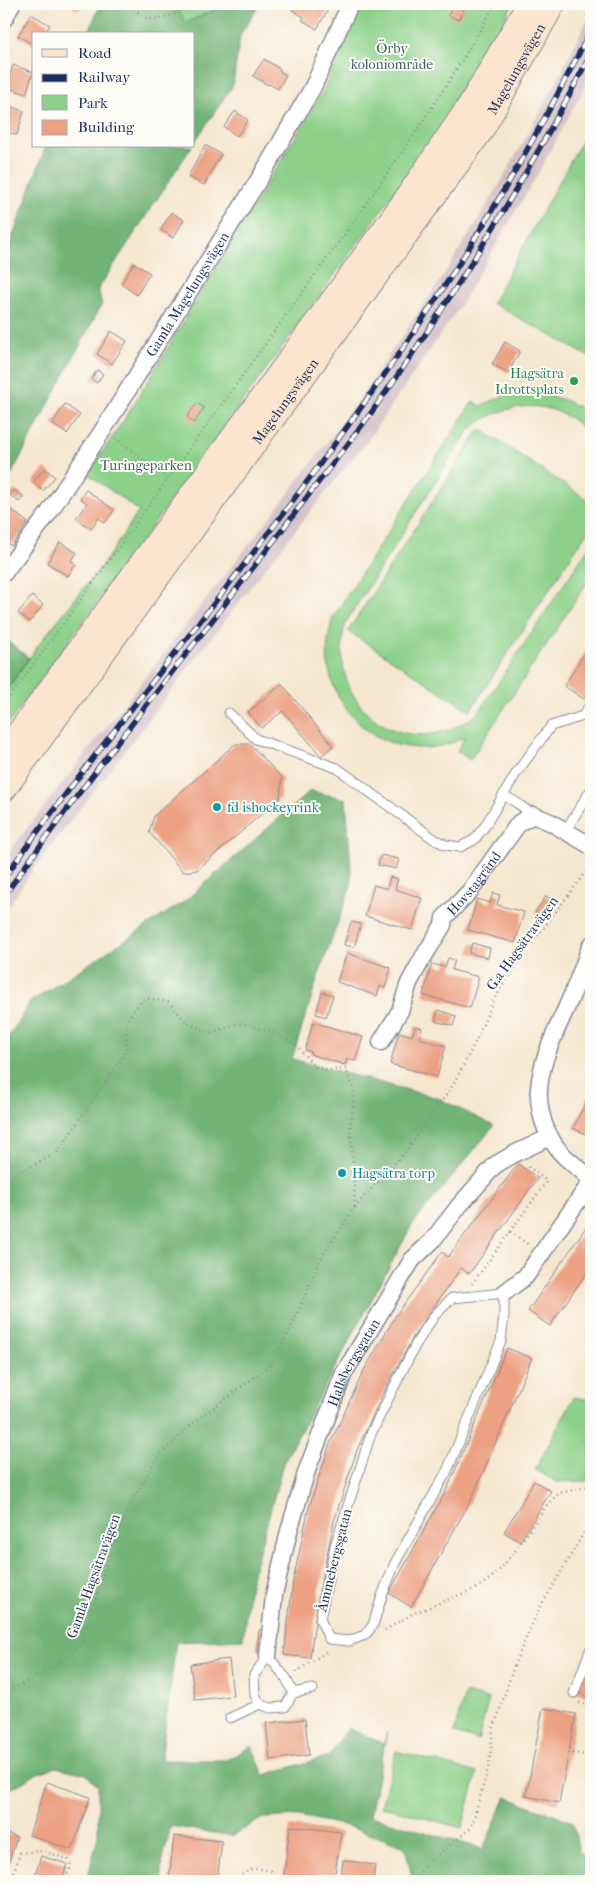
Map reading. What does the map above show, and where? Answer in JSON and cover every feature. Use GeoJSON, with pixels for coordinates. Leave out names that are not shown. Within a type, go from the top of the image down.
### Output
{"type":"FeatureCollection","features":[{"type":"Feature","properties":{"kind":"main road","name":"Magelungsvägen"},"geometry":{"type":"LineString","coordinates":[[4,753],[404,202],[470,106],[529,4]]}},
{"type":"Feature","properties":{"kind":"main road","name":"Magelungsvägen"},"geometry":{"type":"LineString","coordinates":[[4,789],[482,131],[553,4]]}},
{"type":"Feature","properties":{"kind":"street"},"geometry":{"type":"LineString","coordinates":[[4,19],[12,4]]}},
{"type":"Feature","properties":{"kind":"street","name":"Gamla Magelungsvägen"},"geometry":{"type":"LineString","coordinates":[[4,573],[48,514],[103,430],[313,87],[350,4]]}},
{"type":"Feature","properties":{"kind":"street"},"geometry":{"type":"LineString","coordinates":[[533,815],[591,846]]}},
{"type":"Feature","properties":{"kind":"street","name":"Hovstagränd"},"geometry":{"type":"LineString","coordinates":[[381,1042],[400,1011],[409,983],[443,925],[444,918],[470,891],[519,823],[533,815]]}},
{"type":"Feature","properties":{"kind":"street"},"geometry":{"type":"LineString","coordinates":[[504,1293],[526,1276],[591,1181],[589,1176],[572,1164],[560,1152],[547,1129],[539,1098],[541,1074],[554,1036],[591,945]]}},
{"type":"Feature","properties":{"kind":"street","name":"Hallsbergsgatan"},"geometry":{"type":"LineString","coordinates":[[268,1656],[274,1595],[289,1531],[307,1470],[344,1373],[412,1260],[432,1241],[458,1206],[495,1166],[547,1129]]}},
{"type":"Feature","properties":{"kind":"lane"},"geometry":{"type":"LineString","coordinates":[[229,713],[256,739],[337,768],[434,839],[446,845],[460,846],[474,840],[485,826],[517,772],[551,726],[583,716],[591,704]]}},
{"type":"Feature","properties":{"kind":"lane"},"geometry":{"type":"LineString","coordinates":[[566,831],[591,790]]}},
{"type":"Feature","properties":{"kind":"lane"},"geometry":{"type":"LineString","coordinates":[[503,795],[533,815]]}},
{"type":"Feature","properties":{"kind":"lane"},"geometry":{"type":"LineString","coordinates":[[329,1639],[349,1641],[365,1635],[374,1625],[382,1596],[395,1563],[447,1471],[501,1341],[504,1293]]}},
{"type":"Feature","properties":{"kind":"lane","name":"Åmmebergsgatan"},"geometry":{"type":"LineString","coordinates":[[329,1639],[320,1619],[335,1546],[372,1434],[394,1387],[434,1316],[452,1298],[504,1293]]}},
{"type":"Feature","properties":{"kind":"lane"},"geometry":{"type":"LineString","coordinates":[[574,1693],[591,1648]]}},
{"type":"Feature","properties":{"kind":"lane"},"geometry":{"type":"LineString","coordinates":[[293,1693],[286,1678],[268,1656],[254,1675],[254,1696],[260,1704],[270,1708],[285,1707],[293,1693],[313,1689]]}},
{"type":"Feature","properties":{"kind":"lane"},"geometry":{"type":"LineString","coordinates":[[230,1718],[260,1704]]}},
{"type":"Feature","properties":{"kind":"path"},"geometry":{"type":"LineString","coordinates":[[131,4],[140,15],[149,20],[179,12]]}},
{"type":"Feature","properties":{"kind":"path"},"geometry":{"type":"LineString","coordinates":[[4,705],[369,202],[460,66],[495,4]]}},
{"type":"Feature","properties":{"kind":"path"},"geometry":{"type":"LineString","coordinates":[[103,430],[168,478]]}},
{"type":"Feature","properties":{"kind":"path","name":"G.a Hagsätravägen"},"geometry":{"type":"LineString","coordinates":[[432,1115],[453,1085],[493,1001],[524,954],[591,865]]}},
{"type":"Feature","properties":{"kind":"path"},"geometry":{"type":"LineString","coordinates":[[4,1180],[58,1153],[126,1052],[127,1022],[133,1011],[145,998],[168,1002],[188,1023],[210,1033],[241,1023],[274,1033],[295,1044],[315,1068],[329,1070],[346,1069],[354,1090],[350,1130],[354,1161],[355,1207]]}},
{"type":"Feature","properties":{"kind":"path","name":"Gamla Hagsätravägen"},"geometry":{"type":"LineString","coordinates":[[4,1694],[56,1666],[81,1644],[114,1540],[132,1501],[156,1459],[193,1423],[268,1367],[293,1324],[319,1261],[355,1207],[406,1150],[432,1115]]}},
{"type":"Feature","properties":{"kind":"path"},"geometry":{"type":"LineString","coordinates":[[481,1271],[547,1181],[522,1163],[514,1154]]}},
{"type":"Feature","properties":{"kind":"path"},"geometry":{"type":"LineString","coordinates":[[510,1232],[541,1253]]}},
{"type":"Feature","properties":{"kind":"path"},"geometry":{"type":"LineString","coordinates":[[371,1628],[384,1630],[412,1614],[477,1588],[496,1574],[516,1550],[547,1505],[559,1493],[591,1486]]}},
{"type":"Feature","properties":{"kind":"path"},"geometry":{"type":"LineString","coordinates":[[417,1881],[422,1868],[471,1828],[489,1765],[494,1730],[515,1663],[539,1609],[591,1521]]}},
{"type":"Feature","properties":{"kind":"path"},"geometry":{"type":"LineString","coordinates":[[286,1678],[305,1668],[326,1652],[329,1639]]}},
{"type":"Feature","properties":{"kind":"path"},"geometry":{"type":"LineString","coordinates":[[572,1753],[591,1756]]}},
{"type":"Feature","properties":{"kind":"path"},"geometry":{"type":"LineString","coordinates":[[17,1881],[13,1875],[20,1853],[43,1851],[68,1859],[72,1866],[65,1881]]}},
{"type":"Feature","properties":{"kind":"path"},"geometry":{"type":"LineString","coordinates":[[234,1881],[248,1870],[261,1868],[271,1872],[275,1881]]}},
{"type":"Feature","properties":{"kind":"shaded area"},"geometry":{"type":"Polygon","coordinates":[[[591,13],[591,75],[539,172],[458,309],[367,441],[266,567],[33,870],[4,913],[4,858],[282,502],[358,401],[442,278],[495,192],[547,99],[591,13]]]}},
{"type":"Feature","properties":{"kind":"green space"},"geometry":{"type":"Polygon","coordinates":[[[100,4],[176,4],[185,23],[228,4],[260,4],[240,35],[233,85],[195,142],[195,32],[89,32],[100,4]]]}},
{"type":"Feature","properties":{"kind":"green space"},"geometry":{"type":"Polygon","coordinates":[[[176,4],[228,4],[185,23],[176,4]]]}},
{"type":"Feature","properties":{"kind":"green space","name":"Örby koloniområde"},"geometry":{"type":"Polygon","coordinates":[[[362,4],[513,4],[457,103],[418,160],[4,730],[4,694],[42,640],[104,563],[139,511],[88,474],[131,409],[322,93],[362,4]]]}},
{"type":"Feature","properties":{"kind":"green space"},"geometry":{"type":"Polygon","coordinates":[[[591,124],[591,358],[492,303],[591,124]]]}},
{"type":"Feature","properties":{"kind":"green space"},"geometry":{"type":"Polygon","coordinates":[[[45,148],[191,148],[98,289],[102,304],[4,488],[4,260],[45,148]]]}},
{"type":"Feature","properties":{"kind":"green space"},"geometry":{"type":"Polygon","coordinates":[[[531,393],[547,395],[579,407],[591,418],[591,438],[582,427],[565,415],[551,409],[537,407],[522,407],[508,410],[480,422],[468,431],[346,622],[342,652],[347,680],[358,703],[376,720],[399,731],[424,735],[451,729],[478,713],[591,544],[591,577],[470,760],[457,751],[465,737],[443,745],[421,748],[400,746],[380,738],[363,727],[348,711],[336,692],[327,657],[328,637],[333,617],[473,401],[480,406],[508,394],[531,393]]]}},
{"type":"Feature","properties":{"kind":"green space"},"geometry":{"type":"Polygon","coordinates":[[[480,429],[591,502],[591,526],[470,711],[348,631],[480,429]]]}},
{"type":"Feature","properties":{"kind":"green space"},"geometry":{"type":"Polygon","coordinates":[[[4,638],[29,658],[4,694],[4,638]]]}},
{"type":"Feature","properties":{"kind":"green space"},"geometry":{"type":"Polygon","coordinates":[[[310,791],[346,799],[352,883],[318,977],[292,1059],[438,1098],[494,1126],[412,1225],[283,1464],[250,1584],[243,1639],[176,1642],[161,1760],[226,1760],[252,1746],[264,1775],[329,1756],[348,1728],[384,1744],[387,1732],[370,1816],[483,1849],[506,1797],[573,1822],[579,1852],[591,1862],[591,1881],[413,1881],[405,1847],[347,1826],[299,1816],[263,1818],[232,1836],[171,1826],[161,1867],[162,1881],[87,1881],[98,1836],[98,1786],[86,1774],[56,1767],[38,1773],[4,1793],[4,1045],[29,1003],[185,901],[310,791]]]}},
{"type":"Feature","properties":{"kind":"green space"},"geometry":{"type":"Polygon","coordinates":[[[574,1397],[591,1400],[591,1445],[587,1481],[557,1482],[535,1470],[574,1397]]]}},
{"type":"Feature","properties":{"kind":"green space"},"geometry":{"type":"Polygon","coordinates":[[[465,1693],[489,1699],[478,1740],[454,1733],[465,1693]]]}},
{"type":"Feature","properties":{"kind":"green space"},"geometry":{"type":"Polygon","coordinates":[[[396,1751],[477,1773],[462,1828],[381,1806],[396,1751]]]}},
{"type":"Feature","properties":{"kind":"building"},"geometry":{"type":"Polygon","coordinates":[[[66,4],[82,4],[78,10],[66,4]]]}},
{"type":"Feature","properties":{"kind":"building"},"geometry":{"type":"Polygon","coordinates":[[[295,4],[327,4],[330,6],[317,29],[302,20],[304,17],[292,10],[295,4]]]}},
{"type":"Feature","properties":{"kind":"building"},"geometry":{"type":"Polygon","coordinates":[[[454,4],[466,6],[458,20],[448,15],[454,4]]]}},
{"type":"Feature","properties":{"kind":"building"},"geometry":{"type":"Polygon","coordinates":[[[31,14],[50,25],[46,32],[32,32],[32,44],[18,36],[31,14]]]}},
{"type":"Feature","properties":{"kind":"building"},"geometry":{"type":"Polygon","coordinates":[[[264,59],[286,75],[278,89],[253,76],[264,59]]]}},
{"type":"Feature","properties":{"kind":"building"},"geometry":{"type":"Polygon","coordinates":[[[13,65],[32,72],[26,94],[6,87],[13,65]]]}},
{"type":"Feature","properties":{"kind":"building"},"geometry":{"type":"Polygon","coordinates":[[[6,105],[24,111],[17,135],[4,131],[6,105]]]}},
{"type":"Feature","properties":{"kind":"building"},"geometry":{"type":"Polygon","coordinates":[[[235,111],[248,120],[237,136],[224,127],[235,111]]]}},
{"type":"Feature","properties":{"kind":"building"},"geometry":{"type":"Polygon","coordinates":[[[205,145],[221,154],[204,185],[188,177],[205,145]]]}},
{"type":"Feature","properties":{"kind":"building"},"geometry":{"type":"Polygon","coordinates":[[[4,182],[9,184],[4,197],[4,182]]]}},
{"type":"Feature","properties":{"kind":"building"},"geometry":{"type":"Polygon","coordinates":[[[171,212],[184,220],[173,238],[161,230],[171,212]]]}},
{"type":"Feature","properties":{"kind":"building"},"geometry":{"type":"Polygon","coordinates":[[[134,263],[150,273],[137,295],[121,284],[134,263]]]}},
{"type":"Feature","properties":{"kind":"building"},"geometry":{"type":"Polygon","coordinates":[[[111,331],[127,341],[112,364],[97,354],[111,331]]]}},
{"type":"Feature","properties":{"kind":"building"},"geometry":{"type":"Polygon","coordinates":[[[505,342],[520,351],[508,373],[492,364],[505,342]]]}},
{"type":"Feature","properties":{"kind":"building"},"geometry":{"type":"Polygon","coordinates":[[[97,370],[103,374],[97,383],[91,379],[97,370]]]}},
{"type":"Feature","properties":{"kind":"building"},"geometry":{"type":"Polygon","coordinates":[[[197,403],[204,408],[194,423],[187,417],[197,403]]]}},
{"type":"Feature","properties":{"kind":"building"},"geometry":{"type":"Polygon","coordinates":[[[65,404],[80,415],[67,434],[52,424],[65,404]]]}},
{"type":"Feature","properties":{"kind":"building"},"geometry":{"type":"Polygon","coordinates":[[[45,468],[55,477],[43,491],[33,482],[45,468]]]}},
{"type":"Feature","properties":{"kind":"building"},"geometry":{"type":"Polygon","coordinates":[[[15,490],[24,497],[19,502],[10,495],[15,490]]]}},
{"type":"Feature","properties":{"kind":"building"},"geometry":{"type":"Polygon","coordinates":[[[86,490],[114,510],[105,523],[99,518],[91,529],[76,518],[87,503],[80,498],[86,490]]]}},
{"type":"Feature","properties":{"kind":"building"},"geometry":{"type":"Polygon","coordinates":[[[7,506],[28,523],[11,546],[4,540],[4,534],[8,529],[4,526],[4,510],[7,506]]]}},
{"type":"Feature","properties":{"kind":"building"},"geometry":{"type":"Polygon","coordinates":[[[60,542],[77,553],[71,561],[76,564],[68,576],[47,563],[60,542]]]}},
{"type":"Feature","properties":{"kind":"building"},"geometry":{"type":"Polygon","coordinates":[[[32,596],[43,605],[30,622],[18,613],[32,596]]]}},
{"type":"Feature","properties":{"kind":"building"},"geometry":{"type":"Polygon","coordinates":[[[591,643],[591,688],[584,699],[564,686],[591,643]]]}},
{"type":"Feature","properties":{"kind":"building"},"geometry":{"type":"Polygon","coordinates":[[[282,684],[333,746],[321,756],[283,711],[261,728],[248,712],[282,684]]]}},
{"type":"Feature","properties":{"kind":"building","name":"fd ishockeyrink"},"geometry":{"type":"Polygon","coordinates":[[[235,744],[250,744],[282,778],[280,798],[197,870],[183,872],[149,832],[154,816],[235,744]]]}},
{"type":"Feature","properties":{"kind":"building"},"geometry":{"type":"Polygon","coordinates":[[[381,855],[399,859],[396,869],[378,865],[381,855]]]}},
{"type":"Feature","properties":{"kind":"building"},"geometry":{"type":"Polygon","coordinates":[[[390,877],[398,879],[395,889],[422,898],[412,930],[365,916],[374,885],[387,889],[390,877]]]}},
{"type":"Feature","properties":{"kind":"building"},"geometry":{"type":"Polygon","coordinates":[[[493,893],[500,895],[497,905],[524,912],[515,943],[468,930],[477,899],[490,903],[493,893]]]}},
{"type":"Feature","properties":{"kind":"building"},"geometry":{"type":"Polygon","coordinates":[[[546,896],[555,902],[544,918],[535,912],[546,896]]]}},
{"type":"Feature","properties":{"kind":"building"},"geometry":{"type":"Polygon","coordinates":[[[351,922],[361,924],[354,947],[344,945],[351,922]]]}},
{"type":"Feature","properties":{"kind":"building"},"geometry":{"type":"Polygon","coordinates":[[[472,943],[490,948],[488,958],[469,953],[472,943]]]}},
{"type":"Feature","properties":{"kind":"building"},"geometry":{"type":"Polygon","coordinates":[[[347,953],[391,968],[385,988],[380,986],[377,996],[337,982],[347,953]]]}},
{"type":"Feature","properties":{"kind":"building"},"geometry":{"type":"Polygon","coordinates":[[[448,958],[455,960],[452,970],[479,977],[470,1008],[423,995],[432,964],[445,967],[448,958]]]}},
{"type":"Feature","properties":{"kind":"building"},"geometry":{"type":"Polygon","coordinates":[[[322,992],[333,995],[326,1017],[316,1014],[322,992]]]}},
{"type":"Feature","properties":{"kind":"building"},"geometry":{"type":"Polygon","coordinates":[[[438,1010],[456,1016],[453,1026],[435,1021],[438,1010]]]}},
{"type":"Feature","properties":{"kind":"building"},"geometry":{"type":"Polygon","coordinates":[[[313,1022],[363,1037],[355,1061],[347,1059],[345,1065],[310,1054],[311,1052],[305,1050],[313,1022]]]}},
{"type":"Feature","properties":{"kind":"building"},"geometry":{"type":"Polygon","coordinates":[[[415,1026],[422,1028],[419,1038],[446,1046],[437,1077],[390,1064],[399,1032],[412,1036],[415,1026]]]}},
{"type":"Feature","properties":{"kind":"building"},"geometry":{"type":"Polygon","coordinates":[[[591,1092],[591,1137],[573,1128],[591,1092]]]}},
{"type":"Feature","properties":{"kind":"building"},"geometry":{"type":"Polygon","coordinates":[[[518,1164],[538,1178],[469,1274],[461,1268],[416,1332],[382,1395],[357,1450],[334,1521],[319,1592],[310,1658],[284,1655],[293,1581],[309,1507],[330,1444],[363,1372],[396,1315],[442,1252],[448,1257],[518,1164]]]}},
{"type":"Feature","properties":{"kind":"building"},"geometry":{"type":"Polygon","coordinates":[[[591,1220],[591,1266],[550,1326],[528,1311],[591,1220]]]}},
{"type":"Feature","properties":{"kind":"building"},"geometry":{"type":"Polygon","coordinates":[[[507,1348],[532,1358],[471,1500],[411,1607],[389,1593],[448,1487],[507,1348]]]}},
{"type":"Feature","properties":{"kind":"building"},"geometry":{"type":"Polygon","coordinates":[[[534,1481],[551,1491],[520,1542],[504,1532],[534,1481]]]}},
{"type":"Feature","properties":{"kind":"building"},"geometry":{"type":"Polygon","coordinates":[[[259,1630],[267,1630],[265,1651],[257,1651],[259,1630]]]}},
{"type":"Feature","properties":{"kind":"building"},"geometry":{"type":"Polygon","coordinates":[[[591,1654],[591,1698],[575,1692],[591,1654]]]}},
{"type":"Feature","properties":{"kind":"building"},"geometry":{"type":"Polygon","coordinates":[[[229,1659],[233,1696],[195,1700],[190,1664],[229,1659]]]}},
{"type":"Feature","properties":{"kind":"building"},"geometry":{"type":"Polygon","coordinates":[[[543,1708],[576,1714],[559,1803],[526,1796],[543,1708]]]}},
{"type":"Feature","properties":{"kind":"building"},"geometry":{"type":"Polygon","coordinates":[[[305,1719],[309,1755],[270,1760],[266,1723],[305,1719]]]}},
{"type":"Feature","properties":{"kind":"building"},"geometry":{"type":"Polygon","coordinates":[[[47,1782],[90,1797],[72,1850],[29,1835],[47,1782]]]}},
{"type":"Feature","properties":{"kind":"building"},"geometry":{"type":"Polygon","coordinates":[[[290,1826],[341,1832],[334,1881],[283,1881],[290,1826]]]}},
{"type":"Feature","properties":{"kind":"building"},"geometry":{"type":"Polygon","coordinates":[[[4,1832],[17,1837],[4,1877],[4,1832]]]}},
{"type":"Feature","properties":{"kind":"building"},"geometry":{"type":"Polygon","coordinates":[[[174,1836],[222,1841],[217,1881],[169,1881],[174,1836]]]}},
{"type":"Feature","properties":{"kind":"building"},"geometry":{"type":"Polygon","coordinates":[[[41,1856],[67,1864],[62,1881],[33,1881],[41,1856]]]}},
{"type":"Feature","properties":{"kind":"building"},"geometry":{"type":"Polygon","coordinates":[[[343,1860],[375,1865],[373,1881],[340,1881],[343,1860]]]}},
{"type":"Feature","properties":{"kind":"railway"},"geometry":{"type":"LineString","coordinates":[[4,878],[83,771],[248,560],[398,356],[498,201],[546,116],[591,30]]}},
{"type":"Feature","properties":{"kind":"railway"},"geometry":{"type":"LineString","coordinates":[[4,896],[116,745],[351,441],[406,364],[490,234],[542,145],[591,54]]}},
{"type":"Feature","properties":{"kind":"place","name":"Hagsätra Idrottsplats"},"geometry":{"type":"Point","coordinates":[574,381]}},
{"type":"Feature","properties":{"kind":"place","name":"fd ishockeyrink"},"geometry":{"type":"Point","coordinates":[217,807]}},
{"type":"Feature","properties":{"kind":"place","name":"Hagsätra torp"},"geometry":{"type":"Point","coordinates":[342,1173]}},
{"type":"Feature","properties":{"kind":"park label","name":"Turingeparken"},"geometry":{"type":"Point","coordinates":[146,465]}}]}
